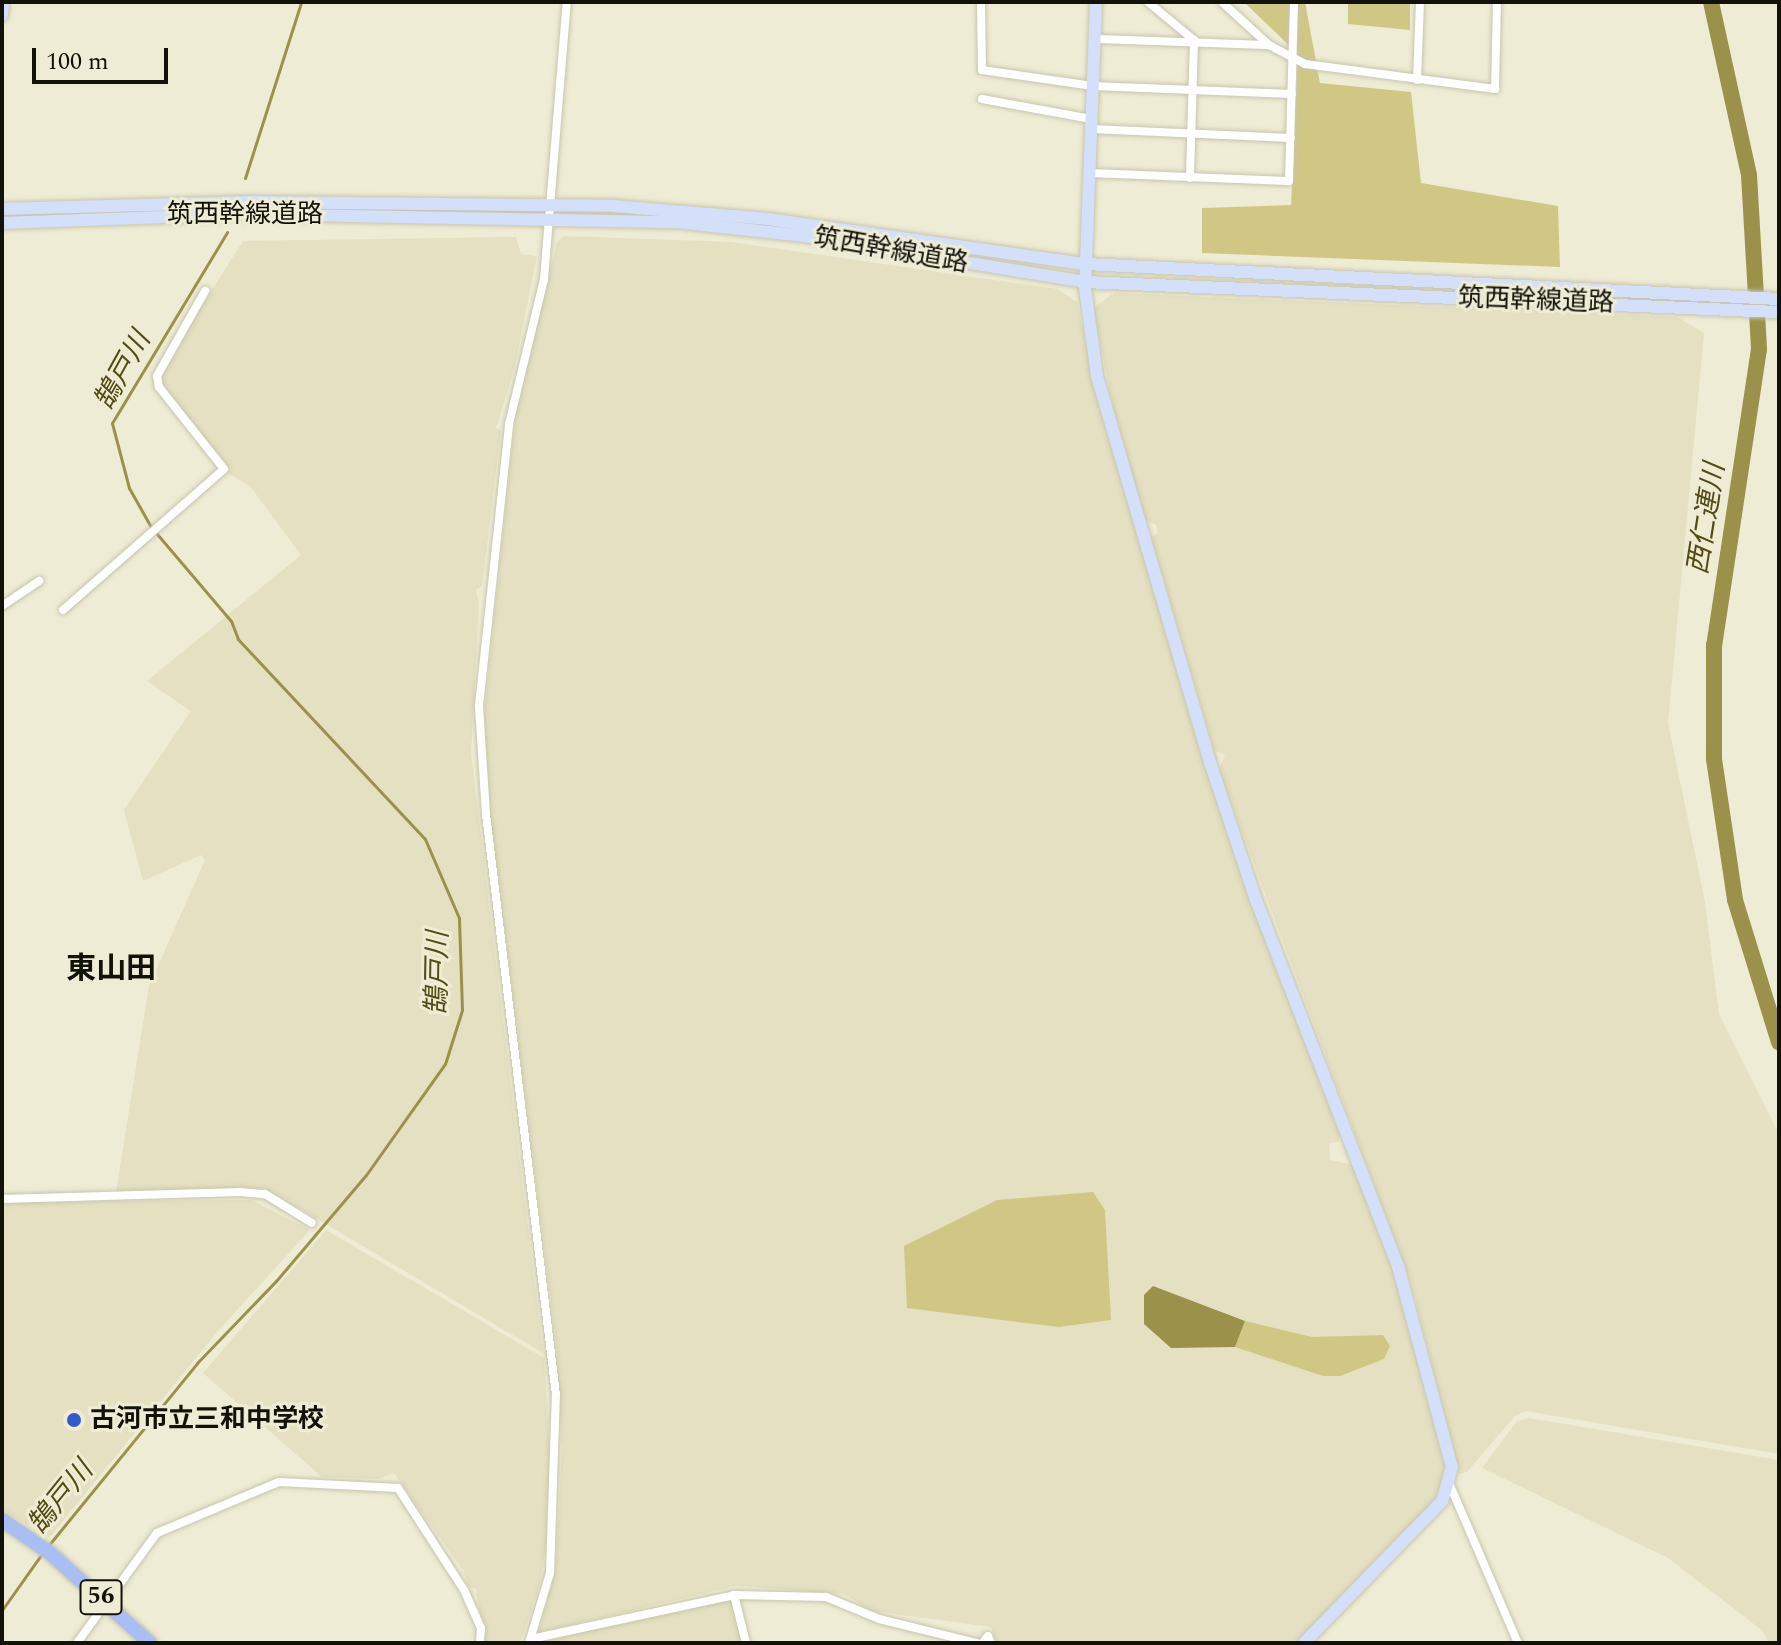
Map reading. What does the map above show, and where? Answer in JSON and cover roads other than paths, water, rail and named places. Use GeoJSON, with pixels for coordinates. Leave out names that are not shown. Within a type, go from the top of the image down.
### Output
{"type":"FeatureCollection","features":[{"type":"Feature","properties":{"kind":"main road","name":"56"},"geometry":{"type":"LineString","coordinates":[[2,1520],[44,1549],[150,1643]]}},
{"type":"Feature","properties":{"kind":"street"},"geometry":{"type":"LineString","coordinates":[[2,15],[3,2]]}},
{"type":"Feature","properties":{"kind":"street"},"geometry":{"type":"LineString","coordinates":[[567,2],[542,290],[507,439],[479,706],[486,814],[556,1395],[550,1573],[530,1641],[734,1595],[826,1597],[879,1619],[980,1643],[988,1636],[991,1643]]}},
{"type":"Feature","properties":{"kind":"street"},"geometry":{"type":"LineString","coordinates":[[981,2],[982,70],[1093,86],[1292,94]]}},
{"type":"Feature","properties":{"kind":"street"},"geometry":{"type":"LineString","coordinates":[[1096,2],[1085,282],[1097,376],[1206,751],[1256,900],[1398,1266],[1452,1467],[1442,1501],[1304,1643]]}},
{"type":"Feature","properties":{"kind":"street"},"geometry":{"type":"LineString","coordinates":[[1148,2],[1194,40]]}},
{"type":"Feature","properties":{"kind":"street"},"geometry":{"type":"LineString","coordinates":[[1222,2],[1269,45],[1294,60],[1495,89],[1497,2]]}},
{"type":"Feature","properties":{"kind":"street"},"geometry":{"type":"LineString","coordinates":[[1089,173],[1289,181],[1294,2]]}},
{"type":"Feature","properties":{"kind":"street"},"geometry":{"type":"LineString","coordinates":[[1417,80],[1420,2]]}},
{"type":"Feature","properties":{"kind":"street"},"geometry":{"type":"LineString","coordinates":[[1095,39],[1194,40],[1269,45]]}},
{"type":"Feature","properties":{"kind":"street"},"geometry":{"type":"LineString","coordinates":[[1190,178],[1194,40]]}},
{"type":"Feature","properties":{"kind":"street"},"geometry":{"type":"LineString","coordinates":[[982,99],[1091,124],[1291,138]]}},
{"type":"Feature","properties":{"kind":"street","name":"筑西幹線道路"},"geometry":{"type":"LineString","coordinates":[[2,209],[112,203],[551,204],[754,218],[1086,264],[1775,305]]}},
{"type":"Feature","properties":{"kind":"street","name":"筑西幹線道路"},"geometry":{"type":"LineString","coordinates":[[2,223],[245,214],[550,218],[731,227],[1085,282],[1734,303]]}},
{"type":"Feature","properties":{"kind":"street"},"geometry":{"type":"LineString","coordinates":[[63,610],[224,469],[159,387],[157,376],[205,291]]}},
{"type":"Feature","properties":{"kind":"street"},"geometry":{"type":"LineString","coordinates":[[2,606],[39,581]]}},
{"type":"Feature","properties":{"kind":"street"},"geometry":{"type":"LineString","coordinates":[[2,1199],[240,1192],[265,1194],[312,1223]]}},
{"type":"Feature","properties":{"kind":"street"},"geometry":{"type":"LineString","coordinates":[[77,1643],[104,1600],[157,1533],[250,1490],[279,1482],[392,1486],[402,1493],[464,1590],[481,1628],[480,1643]]}},
{"type":"Feature","properties":{"kind":"street"},"geometry":{"type":"LineString","coordinates":[[1449,1483],[1518,1643]]}},
{"type":"Feature","properties":{"kind":"street"},"geometry":{"type":"LineString","coordinates":[[734,1595],[746,1643]]}},
{"type":"Feature","properties":{"kind":"waterway","name":"鵠戸川"},"geometry":{"type":"LineString","coordinates":[[245,178],[301,2]]}},
{"type":"Feature","properties":{"kind":"waterway","name":"西仁連川"},"geometry":{"type":"LineString","coordinates":[[1711,2],[1749,175],[1759,349],[1714,645],[1714,759],[1735,900],[1779,1042]]}},
{"type":"Feature","properties":{"kind":"waterway","name":"鵠戸川"},"geometry":{"type":"LineString","coordinates":[[48,1546],[197,1363],[276,1281],[366,1175],[445,1064],[462,1010],[459,918],[425,839],[238,639],[231,621],[151,527],[129,488],[112,423],[227,232]]}},
{"type":"Feature","properties":{"kind":"waterway","name":"鵠戸川"},"geometry":{"type":"LineString","coordinates":[[2,1610],[41,1555]]}},
{"type":"Feature","properties":{"kind":"place","name":"古河市立三和中学校"},"geometry":{"type":"Point","coordinates":[74,1420]}},
{"type":"Feature","properties":{"kind":"district","name":"東山田"},"geometry":{"type":"Point","coordinates":[111,969]}}]}
